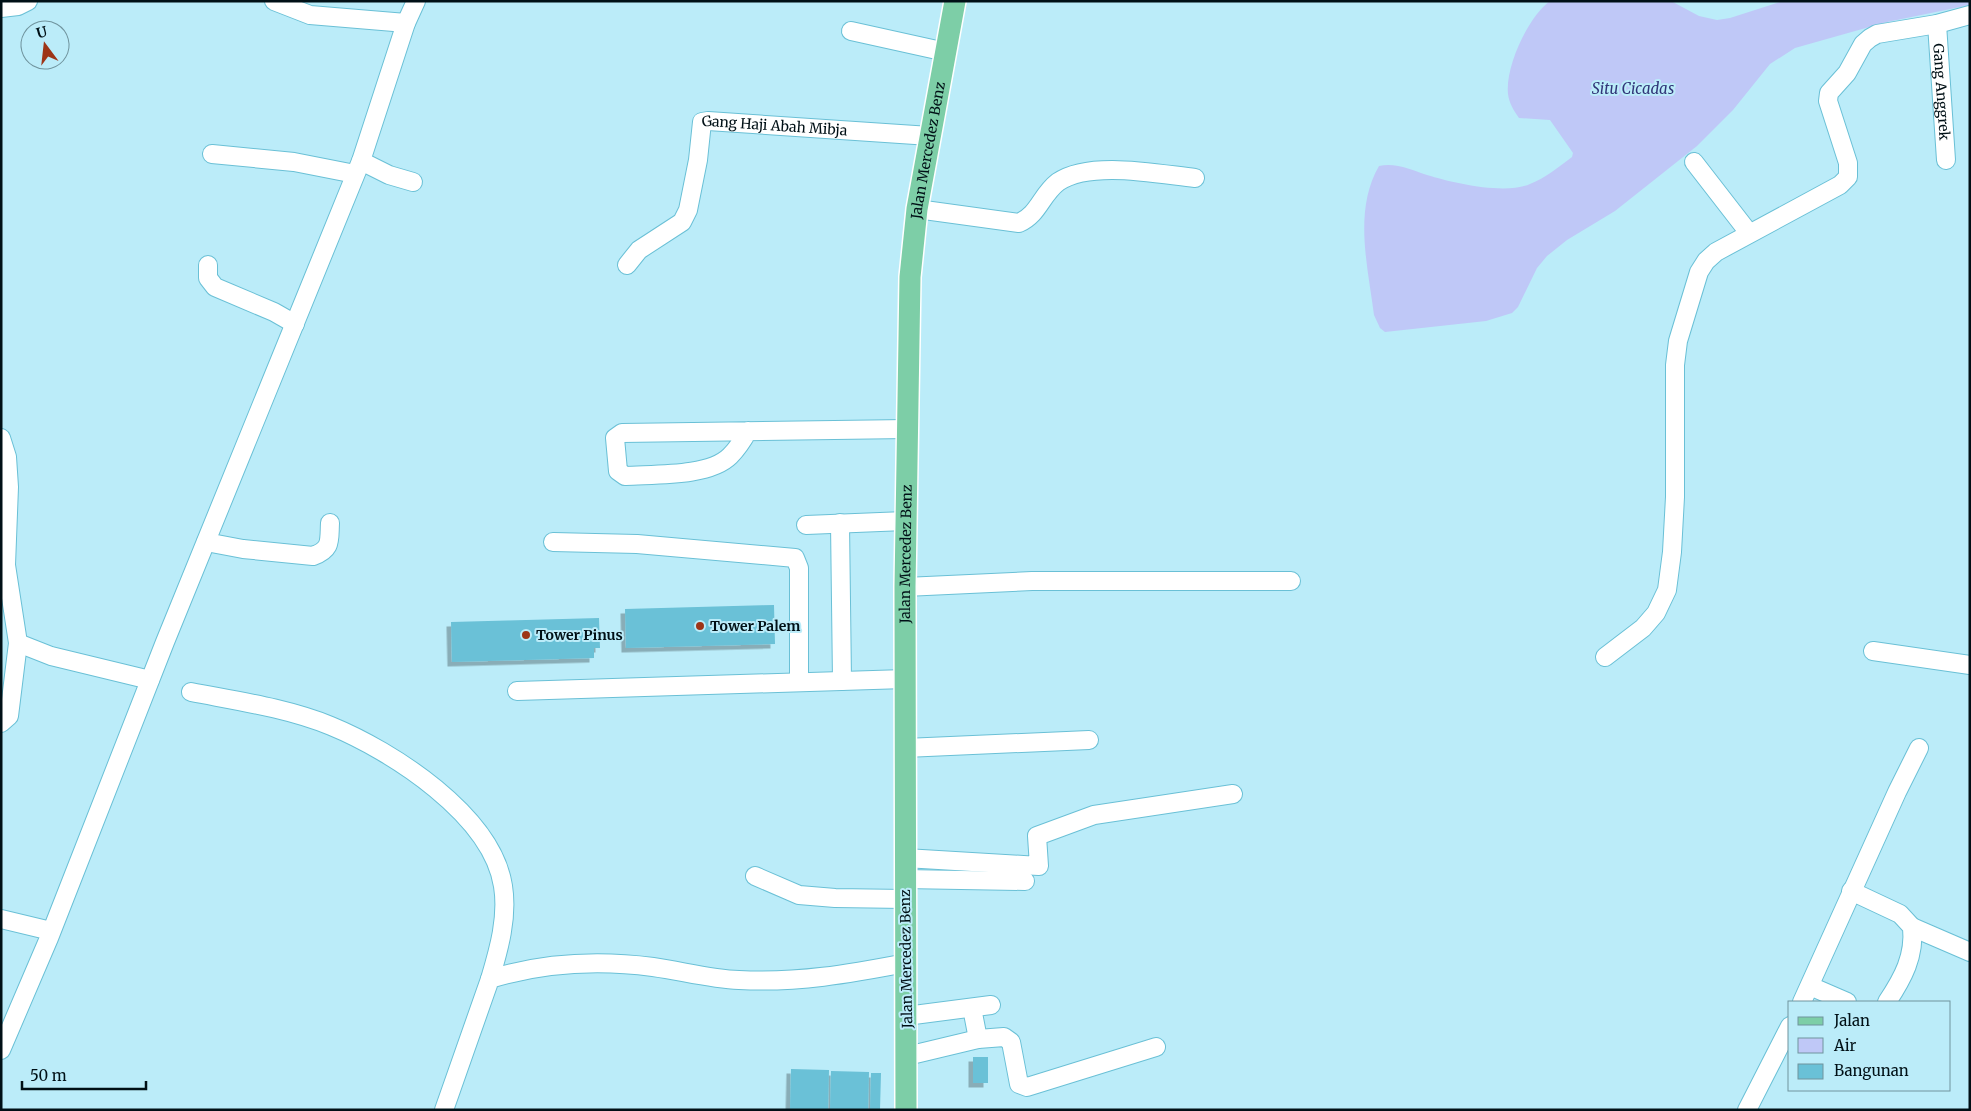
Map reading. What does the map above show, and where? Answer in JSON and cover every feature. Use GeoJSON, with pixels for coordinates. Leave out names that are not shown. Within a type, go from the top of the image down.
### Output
{"type":"FeatureCollection","features":[{"type":"Feature","properties":{"kind":"main road","name":"Jalan Mercedez Benz"},"geometry":{"type":"LineString","coordinates":[[906,1110],[904,587],[910,277],[917,209],[955,1]]}},
{"type":"Feature","properties":{"kind":"street"},"geometry":{"type":"LineString","coordinates":[[1,8],[28,1]]}},
{"type":"Feature","properties":{"kind":"street"},"geometry":{"type":"LineString","coordinates":[[274,1],[310,14],[406,23]]}},
{"type":"Feature","properties":{"kind":"street"},"geometry":{"type":"LineString","coordinates":[[1,1050],[52,931],[150,680],[358,167],[406,23],[416,1]]}},
{"type":"Feature","properties":{"kind":"street"},"geometry":{"type":"LineString","coordinates":[[1605,657],[1643,628],[1656,613],[1667,590],[1672,552],[1675,497],[1675,364],[1678,341],[1699,272],[1706,261],[1749,233],[1840,185],[1848,177],[1848,163],[1828,101],[1829,93],[1850,68],[1864,44],[1877,34],[1937,24],[1970,15]]}},
{"type":"Feature","properties":{"kind":"street","name":"Gang Anggrek"},"geometry":{"type":"LineString","coordinates":[[1937,24],[1946,160]]}},
{"type":"Feature","properties":{"kind":"street"},"geometry":{"type":"LineString","coordinates":[[851,31],[946,52]]}},
{"type":"Feature","properties":{"kind":"street","name":"Gang Haji Abah Mibja"},"geometry":{"type":"LineString","coordinates":[[627,265],[639,250],[682,222],[688,210],[698,160],[702,122],[708,120],[930,136]]}},
{"type":"Feature","properties":{"kind":"street"},"geometry":{"type":"LineString","coordinates":[[212,154],[358,167],[413,182]]}},
{"type":"Feature","properties":{"kind":"street"},"geometry":{"type":"LineString","coordinates":[[1694,162],[1749,233]]}},
{"type":"Feature","properties":{"kind":"street"},"geometry":{"type":"LineString","coordinates":[[917,209],[1019,223],[1030,218],[1048,190],[1061,180],[1077,174],[1113,170],[1195,178]]}},
{"type":"Feature","properties":{"kind":"street"},"geometry":{"type":"LineString","coordinates":[[208,265],[208,278],[216,287],[274,312],[295,324]]}},
{"type":"Feature","properties":{"kind":"street"},"geometry":{"type":"LineString","coordinates":[[748,431],[729,457],[715,466],[700,470],[625,476],[618,471],[615,438],[622,432],[906,429]]}},
{"type":"Feature","properties":{"kind":"street"},"geometry":{"type":"LineString","coordinates":[[1,438],[7,457],[9,487],[3,565],[18,643],[9,716],[1,723]]}},
{"type":"Feature","properties":{"kind":"street"},"geometry":{"type":"LineString","coordinates":[[806,524],[905,521]]}},
{"type":"Feature","properties":{"kind":"street"},"geometry":{"type":"LineString","coordinates":[[206,542],[243,549],[313,556],[324,552],[329,544],[330,523]]}},
{"type":"Feature","properties":{"kind":"street"},"geometry":{"type":"LineString","coordinates":[[840,523],[842,681]]}},
{"type":"Feature","properties":{"kind":"street"},"geometry":{"type":"LineString","coordinates":[[553,542],[637,544],[795,558],[799,568],[799,682]]}},
{"type":"Feature","properties":{"kind":"street"},"geometry":{"type":"LineString","coordinates":[[904,587],[1032,581],[1291,581]]}},
{"type":"Feature","properties":{"kind":"street"},"geometry":{"type":"LineString","coordinates":[[18,643],[51,656],[150,680]]}},
{"type":"Feature","properties":{"kind":"street"},"geometry":{"type":"LineString","coordinates":[[1873,651],[1970,665]]}},
{"type":"Feature","properties":{"kind":"street"},"geometry":{"type":"LineString","coordinates":[[517,690],[905,679]]}},
{"type":"Feature","properties":{"kind":"street"},"geometry":{"type":"LineString","coordinates":[[190,692],[293,714],[331,726],[385,754],[456,806],[473,823],[487,844],[503,883],[505,902],[502,924],[490,979],[444,1110]]}},
{"type":"Feature","properties":{"kind":"street"},"geometry":{"type":"LineString","coordinates":[[905,748],[1089,740]]}},
{"type":"Feature","properties":{"kind":"street"},"geometry":{"type":"LineString","coordinates":[[1802,1001],[1851,891],[1919,748]]}},
{"type":"Feature","properties":{"kind":"street"},"geometry":{"type":"LineString","coordinates":[[754,876],[798,895],[835,898],[905,879],[1039,866],[1037,836],[1086,818],[1232,794]]}},
{"type":"Feature","properties":{"kind":"street"},"geometry":{"type":"LineString","coordinates":[[905,879],[1025,881]]}},
{"type":"Feature","properties":{"kind":"street"},"geometry":{"type":"LineString","coordinates":[[1851,891],[1900,914],[1912,927],[1970,952]]}},
{"type":"Feature","properties":{"kind":"street"},"geometry":{"type":"LineString","coordinates":[[1,919],[52,931]]}},
{"type":"Feature","properties":{"kind":"street"},"geometry":{"type":"LineString","coordinates":[[1888,1001],[1908,967],[1914,942],[1912,927]]}},
{"type":"Feature","properties":{"kind":"street"},"geometry":{"type":"LineString","coordinates":[[490,979],[540,967],[573,964],[619,964],[738,980],[810,980],[906,963]]}},
{"type":"Feature","properties":{"kind":"street"},"geometry":{"type":"LineString","coordinates":[[1810,986],[1845,1001]]}},
{"type":"Feature","properties":{"kind":"street"},"geometry":{"type":"LineString","coordinates":[[906,1016],[991,1005]]}},
{"type":"Feature","properties":{"kind":"street"},"geometry":{"type":"LineString","coordinates":[[972,1008],[978,1039]]}},
{"type":"Feature","properties":{"kind":"street"},"geometry":{"type":"LineString","coordinates":[[1747,1110],[1788,1030]]}},
{"type":"Feature","properties":{"kind":"street"},"geometry":{"type":"LineString","coordinates":[[907,1056],[978,1039],[995,1037],[1009,1039],[1019,1084],[1022,1087],[1156,1047]]}},
{"type":"Feature","properties":{"kind":"water","name":"Situ Cicadas"},"geometry":{"type":"Polygon","coordinates":[[[1550,1],[1671,1],[1699,16],[1717,20],[1730,18],[1783,1],[1970,1],[1970,5],[1887,22],[1795,48],[1770,64],[1733,110],[1697,146],[1615,211],[1567,240],[1547,256],[1537,268],[1518,307],[1512,313],[1486,321],[1385,332],[1380,328],[1374,315],[1366,259],[1364,220],[1371,183],[1379,166],[1397,166],[1479,187],[1507,188],[1536,182],[1572,157],[1573,153],[1550,120],[1519,118],[1508,94],[1510,70],[1520,43],[1534,18],[1550,1]]]}},
{"type":"Feature","properties":{"kind":"building","name":"Tower Palem"},"geometry":{"type":"Polygon","coordinates":[[[774,605],[775,644],[626,648],[625,609],[774,605]]]}},
{"type":"Feature","properties":{"kind":"building","name":"Tower Pinus"},"geometry":{"type":"Polygon","coordinates":[[[599,618],[600,648],[594,648],[594,658],[452,662],[451,622],[599,618]]]}},
{"type":"Feature","properties":{"kind":"building"},"geometry":{"type":"Polygon","coordinates":[[[973,1057],[988,1057],[988,1083],[973,1083],[973,1057]]]}},
{"type":"Feature","properties":{"kind":"building"},"geometry":{"type":"Polygon","coordinates":[[[791,1069],[829,1070],[828,1110],[790,1110],[791,1069]]]}},
{"type":"Feature","properties":{"kind":"building"},"geometry":{"type":"Polygon","coordinates":[[[831,1071],[869,1072],[868,1110],[830,1110],[831,1071]]]}},
{"type":"Feature","properties":{"kind":"building"},"geometry":{"type":"Polygon","coordinates":[[[871,1073],[881,1073],[880,1110],[870,1110],[871,1073]]]}},
{"type":"Feature","properties":{"kind":"place","name":"Tower Palem"},"geometry":{"type":"Point","coordinates":[700,626]}},
{"type":"Feature","properties":{"kind":"place","name":"Tower Pinus"},"geometry":{"type":"Point","coordinates":[526,635]}}]}
